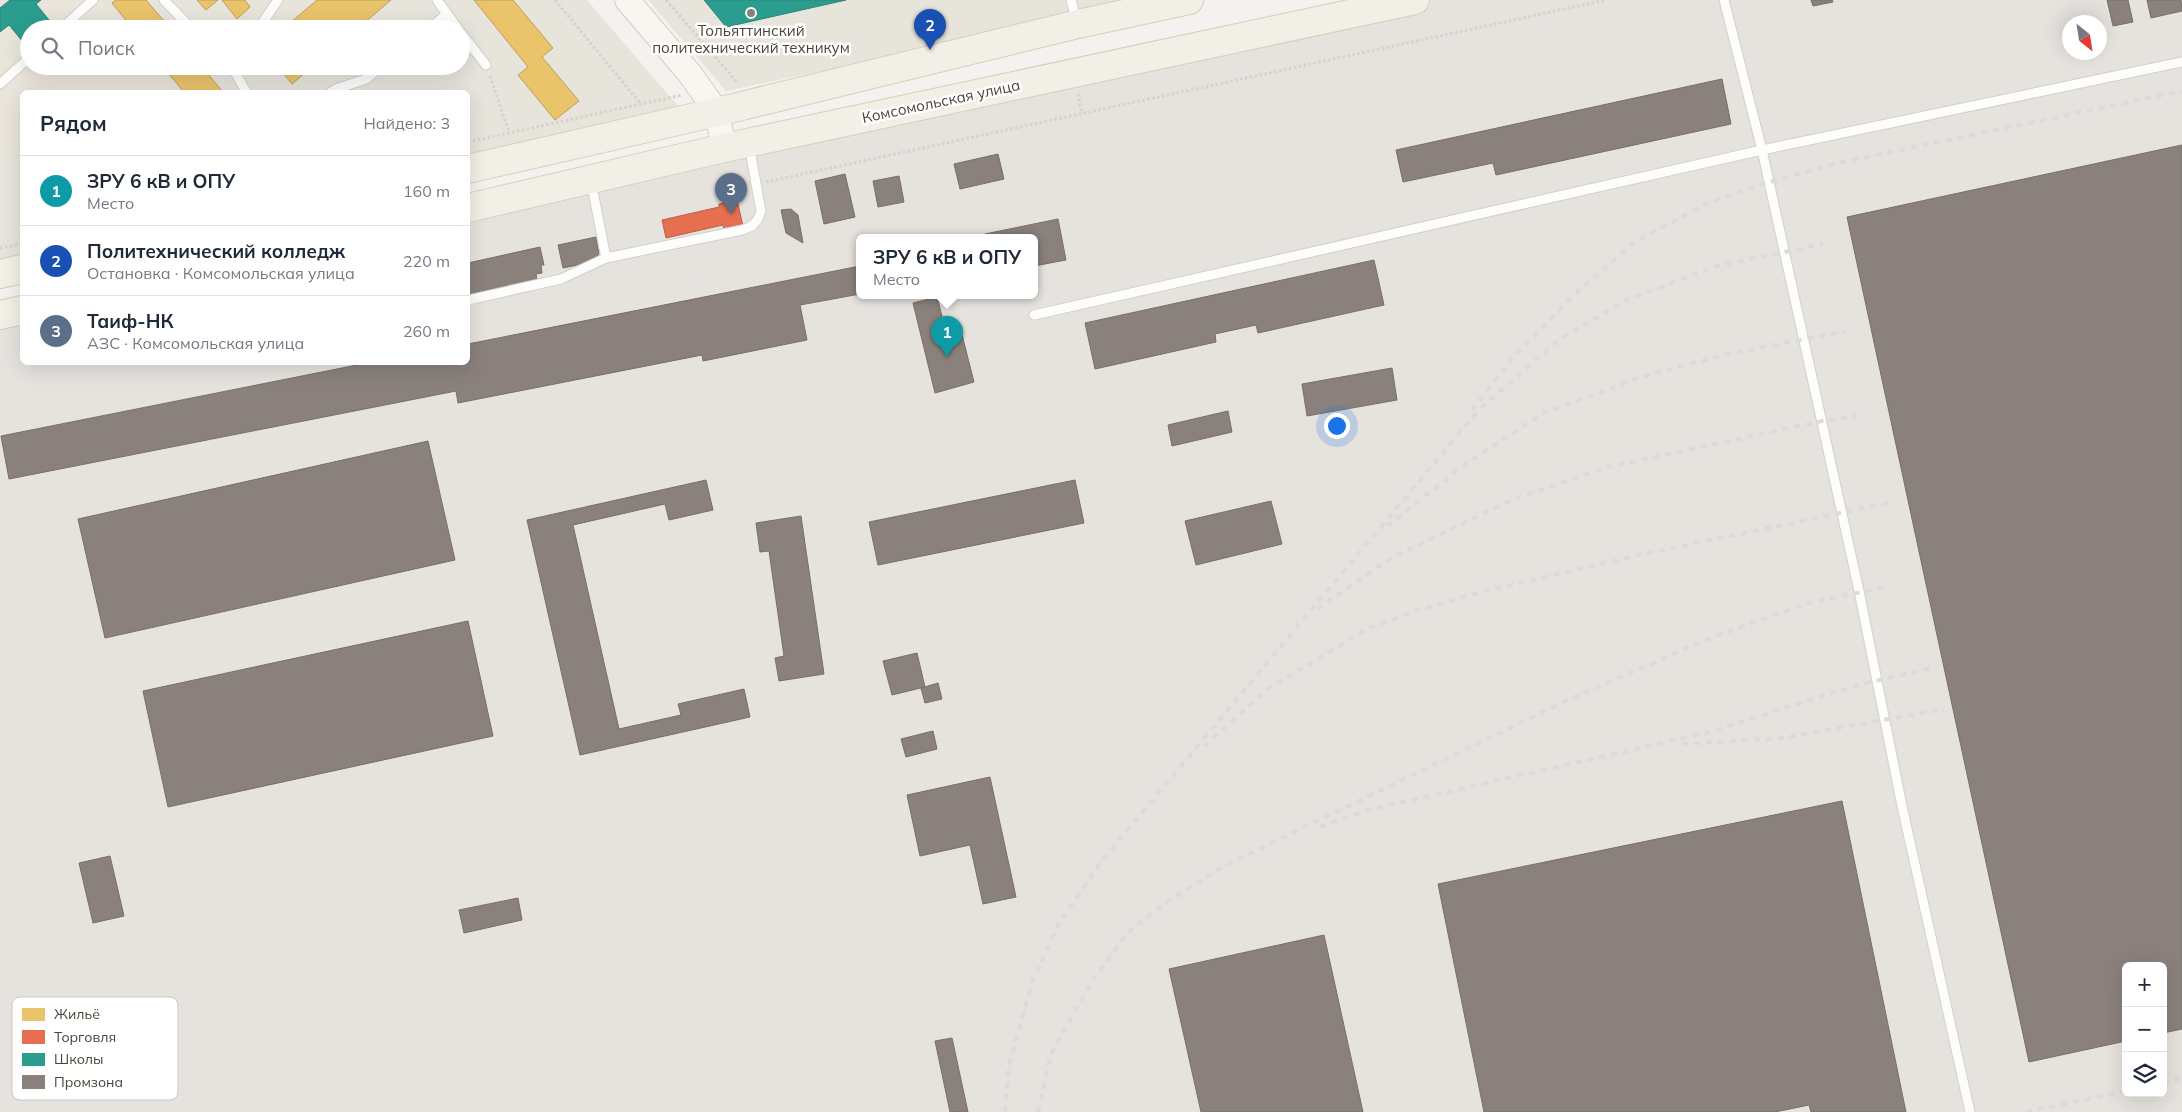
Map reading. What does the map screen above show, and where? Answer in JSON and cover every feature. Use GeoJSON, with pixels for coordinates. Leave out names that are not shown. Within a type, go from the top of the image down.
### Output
{"type":"FeatureCollection","features":[{"type":"Feature","properties":{"kind":"main road"},"geometry":{"type":"LineString","coordinates":[[470,168],[710,102],[1074,12],[1189,0]]}},
{"type":"Feature","properties":{"kind":"main road","name":"Комсомольская улица"},"geometry":{"type":"LineString","coordinates":[[470,208],[736,145],[1415,0]]}},
{"type":"Feature","properties":{"kind":"main road"},"geometry":{"type":"LineString","coordinates":[[0,254],[20,268]]}},
{"type":"Feature","properties":{"kind":"main road"},"geometry":{"type":"LineString","coordinates":[[0,315],[20,310]]}},
{"type":"Feature","properties":{"kind":"street"},"geometry":{"type":"LineString","coordinates":[[627,0],[710,102],[736,145]]}},
{"type":"Feature","properties":{"kind":"lane"},"geometry":{"type":"LineString","coordinates":[[71,20],[93,0]]}},
{"type":"Feature","properties":{"kind":"lane"},"geometry":{"type":"LineString","coordinates":[[164,0],[183,20]]}},
{"type":"Feature","properties":{"kind":"lane"},"geometry":{"type":"LineString","coordinates":[[264,20],[278,0]]}},
{"type":"Feature","properties":{"kind":"lane"},"geometry":{"type":"LineString","coordinates":[[437,0],[451,20]]}},
{"type":"Feature","properties":{"kind":"lane"},"geometry":{"type":"LineString","coordinates":[[1724,0],[1762,150],[1859,591],[1902,806],[1970,1112]]}},
{"type":"Feature","properties":{"kind":"lane"},"geometry":{"type":"LineString","coordinates":[[440,20],[447,14]]}},
{"type":"Feature","properties":{"kind":"lane"},"geometry":{"type":"LineString","coordinates":[[470,44],[486,65]]}},
{"type":"Feature","properties":{"kind":"lane"},"geometry":{"type":"LineString","coordinates":[[1034,315],[1762,150],[2182,62]]}},
{"type":"Feature","properties":{"kind":"lane"},"geometry":{"type":"LineString","coordinates":[[0,84],[20,66]]}},
{"type":"Feature","properties":{"kind":"lane"},"geometry":{"type":"LineString","coordinates":[[237,75],[245,90]]}},
{"type":"Feature","properties":{"kind":"lane"},"geometry":{"type":"LineString","coordinates":[[334,90],[366,79],[371,75]]}},
{"type":"Feature","properties":{"kind":"lane"},"geometry":{"type":"LineString","coordinates":[[470,300],[561,279],[606,258],[732,234],[752,226],[758,219],[761,211],[756,184],[736,145]]}},
{"type":"Feature","properties":{"kind":"lane"},"geometry":{"type":"LineString","coordinates":[[590,179],[606,258]]}},
{"type":"Feature","properties":{"kind":"path"},"geometry":{"type":"LineString","coordinates":[[555,0],[640,103]]}},
{"type":"Feature","properties":{"kind":"path"},"geometry":{"type":"LineString","coordinates":[[470,142],[640,103],[710,102],[738,83],[666,0]]}},
{"type":"Feature","properties":{"kind":"path"},"geometry":{"type":"LineString","coordinates":[[756,184],[1606,0]]}},
{"type":"Feature","properties":{"kind":"path"},"geometry":{"type":"LineString","coordinates":[[486,65],[510,132]]}},
{"type":"Feature","properties":{"kind":"path"},"geometry":{"type":"LineString","coordinates":[[1077,90],[1082,114]]}},
{"type":"Feature","properties":{"kind":"path"},"geometry":{"type":"LineString","coordinates":[[0,254],[20,245]]}},
{"type":"Feature","properties":{"kind":"shaded area"},"geometry":{"type":"Polygon","coordinates":[[[0,0],[587,0],[684,113],[470,162],[470,90],[20,90],[20,262],[0,267],[0,0]]]}},
{"type":"Feature","properties":{"kind":"shaded area"},"geometry":{"type":"Polygon","coordinates":[[[0,0],[101,0],[102,4],[115,20],[20,20],[20,75],[162,75],[174,90],[20,90],[20,145],[0,150],[0,0]]]}},
{"type":"Feature","properties":{"kind":"shaded area"},"geometry":{"type":"Polygon","coordinates":[[[648,0],[1158,0],[726,91],[648,0]]]}},
{"type":"Feature","properties":{"kind":"shaded area"},"geometry":{"type":"Polygon","coordinates":[[[1426,0],[2182,0],[2182,1112],[0,1112],[0,316],[20,311],[20,365],[470,365],[470,213],[1426,0]]]}},
{"type":"Feature","properties":{"kind":"shaded area"},"geometry":{"type":"Polygon","coordinates":[[[772,237],[778,267],[623,295],[618,266],[772,237]]]}},
{"type":"Feature","properties":{"kind":"building: Жильё"},"geometry":{"type":"Polygon","coordinates":[[[116,0],[146,0],[163,20],[126,20],[112,3],[116,0]]]}},
{"type":"Feature","properties":{"kind":"building: Жильё"},"geometry":{"type":"Polygon","coordinates":[[[197,0],[218,0],[206,10],[197,0]]]}},
{"type":"Feature","properties":{"kind":"building: Жильё"},"geometry":{"type":"Polygon","coordinates":[[[222,0],[245,0],[250,7],[237,19],[222,0]]]}},
{"type":"Feature","properties":{"kind":"building: Жильё"},"geometry":{"type":"Polygon","coordinates":[[[317,0],[391,0],[368,20],[294,20],[317,0]]]}},
{"type":"Feature","properties":{"kind":"building: Жильё"},"geometry":{"type":"Polygon","coordinates":[[[474,0],[513,0],[553,48],[542,57],[579,101],[555,120],[518,75],[528,67],[474,0]]]}},
{"type":"Feature","properties":{"kind":"building: Жильё"},"geometry":{"type":"Polygon","coordinates":[[[170,75],[209,75],[221,90],[182,90],[170,75]]]}},
{"type":"Feature","properties":{"kind":"building: Жильё"},"geometry":{"type":"Polygon","coordinates":[[[284,75],[302,75],[292,84],[284,75]]]}},
{"type":"Feature","properties":{"kind":"building: Торговля"},"geometry":{"type":"Polygon","coordinates":[[[737,200],[743,226],[724,230],[723,225],[666,238],[662,220],[719,207],[719,204],[737,200]]]}},
{"type":"Feature","properties":{"kind":"building: Школы"},"geometry":{"type":"Polygon","coordinates":[[[10,0],[41,0],[36,4],[49,20],[20,20],[20,38],[9,25],[0,32],[0,8],[10,0]]]}},
{"type":"Feature","properties":{"kind":"building: Школы","name":"Тольяттинский политехнический техникум"},"geometry":{"type":"Polygon","coordinates":[[[704,0],[846,0],[726,27],[704,0]]]}},
{"type":"Feature","properties":{"kind":"building: Промзона"},"geometry":{"type":"Polygon","coordinates":[[[1811,0],[1832,0],[1833,2],[1813,6],[1811,0]]]}},
{"type":"Feature","properties":{"kind":"building: Промзона"},"geometry":{"type":"Polygon","coordinates":[[[2107,0],[2128,0],[2133,22],[2113,26],[2107,0]]]}},
{"type":"Feature","properties":{"kind":"building: Промзона"},"geometry":{"type":"Polygon","coordinates":[[[2147,0],[2181,0],[2182,11],[2151,18],[2147,0]]]}},
{"type":"Feature","properties":{"kind":"building: Промзона"},"geometry":{"type":"Polygon","coordinates":[[[1722,79],[1731,124],[1496,175],[1493,163],[1403,182],[1396,150],[1722,79]]]}},
{"type":"Feature","properties":{"kind":"building: Промзона"},"geometry":{"type":"Polygon","coordinates":[[[2182,145],[2182,1029],[2167,1032],[2167,962],[2122,962],[2122,1042],[2029,1062],[1847,217],[2182,145]]]}},
{"type":"Feature","properties":{"kind":"building: Промзона"},"geometry":{"type":"Polygon","coordinates":[[[998,154],[1004,179],[960,189],[954,164],[998,154]]]}},
{"type":"Feature","properties":{"kind":"building: Промзона"},"geometry":{"type":"Polygon","coordinates":[[[845,174],[855,217],[824,224],[815,181],[845,174]]]}},
{"type":"Feature","properties":{"kind":"building: Промзона"},"geometry":{"type":"Polygon","coordinates":[[[899,176],[904,202],[878,207],[873,181],[899,176]]]}},
{"type":"Feature","properties":{"kind":"building: Промзона"},"geometry":{"type":"Polygon","coordinates":[[[791,209],[798,215],[803,243],[786,233],[781,210],[791,209]]]}},
{"type":"Feature","properties":{"kind":"building: Промзона"},"geometry":{"type":"Polygon","coordinates":[[[1058,219],[1066,260],[1038,265],[1038,234],[985,234],[1058,219]]]}},
{"type":"Feature","properties":{"kind":"building: Промзона"},"geometry":{"type":"Polygon","coordinates":[[[596,237],[599,254],[592,262],[563,268],[558,245],[596,237]]]}},
{"type":"Feature","properties":{"kind":"building: Промзона"},"geometry":{"type":"Polygon","coordinates":[[[540,247],[544,265],[541,265],[542,273],[536,274],[537,281],[470,296],[470,263],[540,247]]]}},
{"type":"Feature","properties":{"kind":"building: Промзона"},"geometry":{"type":"Polygon","coordinates":[[[1374,260],[1384,305],[1258,333],[1256,325],[1215,334],[1216,342],[1095,369],[1085,323],[1374,260]]]}},
{"type":"Feature","properties":{"kind":"building: Промзона"},"geometry":{"type":"Polygon","coordinates":[[[856,267],[856,295],[800,305],[807,340],[703,361],[702,355],[458,403],[456,391],[9,479],[1,436],[357,365],[470,365],[470,344],[856,267]]]}},
{"type":"Feature","properties":{"kind":"building: Промзона"},"geometry":{"type":"Polygon","coordinates":[[[938,299],[946,331],[960,327],[974,382],[935,393],[913,303],[938,299]]]}},
{"type":"Feature","properties":{"kind":"building: Промзона"},"geometry":{"type":"Polygon","coordinates":[[[1392,368],[1397,400],[1307,416],[1302,384],[1392,368]]]}},
{"type":"Feature","properties":{"kind":"building: Промзона"},"geometry":{"type":"Polygon","coordinates":[[[1228,411],[1232,432],[1172,446],[1168,425],[1228,411]]]}},
{"type":"Feature","properties":{"kind":"building: Промзона"},"geometry":{"type":"Polygon","coordinates":[[[428,441],[455,560],[105,638],[78,519],[428,441]]]}},
{"type":"Feature","properties":{"kind":"building: Промзона"},"geometry":{"type":"Polygon","coordinates":[[[706,480],[713,510],[669,520],[665,504],[573,525],[619,729],[681,715],[678,704],[744,689],[750,717],[580,755],[527,520],[706,480]]]}},
{"type":"Feature","properties":{"kind":"building: Промзона"},"geometry":{"type":"Polygon","coordinates":[[[1075,480],[1084,523],[878,565],[869,522],[1075,480]]]}},
{"type":"Feature","properties":{"kind":"building: Промзона"},"geometry":{"type":"Polygon","coordinates":[[[1271,501],[1282,544],[1196,565],[1185,521],[1271,501]]]}},
{"type":"Feature","properties":{"kind":"building: Промзона"},"geometry":{"type":"Polygon","coordinates":[[[801,516],[824,674],[779,681],[775,658],[784,656],[769,551],[760,552],[756,523],[801,516]]]}},
{"type":"Feature","properties":{"kind":"building: Промзона"},"geometry":{"type":"Polygon","coordinates":[[[468,621],[493,736],[168,807],[143,691],[468,621]]]}},
{"type":"Feature","properties":{"kind":"building: Промзона"},"geometry":{"type":"Polygon","coordinates":[[[917,653],[925,687],[892,695],[883,661],[917,653]]]}},
{"type":"Feature","properties":{"kind":"building: Промзона"},"geometry":{"type":"Polygon","coordinates":[[[938,683],[942,699],[925,703],[921,688],[938,683]]]}},
{"type":"Feature","properties":{"kind":"building: Промзона"},"geometry":{"type":"Polygon","coordinates":[[[933,731],[937,749],[906,757],[901,739],[933,731]]]}},
{"type":"Feature","properties":{"kind":"building: Промзона"},"geometry":{"type":"Polygon","coordinates":[[[990,777],[1016,897],[983,904],[970,845],[920,856],[907,795],[990,777]]]}},
{"type":"Feature","properties":{"kind":"building: Промзона"},"geometry":{"type":"Polygon","coordinates":[[[1842,801],[1906,1112],[1811,1112],[1809,1105],[1775,1112],[1484,1112],[1438,884],[1842,801]]]}},
{"type":"Feature","properties":{"kind":"building: Промзона"},"geometry":{"type":"Polygon","coordinates":[[[110,856],[124,916],[93,923],[79,863],[110,856]]]}},
{"type":"Feature","properties":{"kind":"building: Промзона"},"geometry":{"type":"Polygon","coordinates":[[[518,898],[522,920],[464,933],[459,910],[518,898]]]}},
{"type":"Feature","properties":{"kind":"building: Промзона"},"geometry":{"type":"Polygon","coordinates":[[[1324,935],[1363,1112],[1201,1112],[1169,969],[1324,935]]]}},
{"type":"Feature","properties":{"kind":"building: Промзона"},"geometry":{"type":"Polygon","coordinates":[[[952,1038],[968,1112],[950,1112],[935,1041],[952,1038]]]}},
{"type":"Feature","properties":{"kind":"railway"},"geometry":{"type":"LineString","coordinates":[[1472,410],[1512,359],[1575,294],[1632,244],[1705,204],[1769,182],[1838,163],[2182,91]]}},
{"type":"Feature","properties":{"kind":"railway"},"geometry":{"type":"LineString","coordinates":[[1005,1112],[1008,1069],[1032,983],[1059,923],[1104,858],[1477,412],[1556,342],[1626,300],[1717,266],[1823,244]]}},
{"type":"Feature","properties":{"kind":"railway"},"geometry":{"type":"LineString","coordinates":[[1387,526],[1467,463],[1542,414],[1641,377],[1723,355],[1846,331]]}},
{"type":"Feature","properties":{"kind":"railway"},"geometry":{"type":"LineString","coordinates":[[1317,609],[1393,557],[1516,498],[1608,467],[1822,421],[1857,416]]}},
{"type":"Feature","properties":{"kind":"railway"},"geometry":{"type":"LineString","coordinates":[[1204,746],[1268,689],[1365,630],[1415,611],[1481,592],[1639,555],[1888,503]]}},
{"type":"Feature","properties":{"kind":"railway"},"geometry":{"type":"LineString","coordinates":[[1038,1112],[1051,1054],[1093,980],[1127,933],[1167,902],[1226,865],[1570,699],[1713,637],[1808,603],[1886,587]]}},
{"type":"Feature","properties":{"kind":"railway"},"geometry":{"type":"LineString","coordinates":[[1320,827],[1368,810],[1706,733],[1858,685],[1932,668]]}},
{"type":"Feature","properties":{"kind":"railway"},"geometry":{"type":"LineString","coordinates":[[1682,744],[1782,738],[1944,709]]}},
{"type":"Feature","properties":{"kind":"railway"},"geometry":{"type":"LineString","coordinates":[[2167,1082],[2182,1078]]}},
{"type":"Feature","properties":{"kind":"railway"},"geometry":{"type":"LineString","coordinates":[[2026,1112],[2122,1092]]}},
{"type":"Feature","properties":{"kind":"place","name":"Тольяттинский политехнический техникум"},"geometry":{"type":"Point","coordinates":[751,13]}},
{"type":"Feature","properties":{"kind":"place","name":"Политехнический колледж"},"geometry":{"type":"Point","coordinates":[930,50]}},
{"type":"Feature","properties":{"kind":"place","name":"Таиф-НК"},"geometry":{"type":"Point","coordinates":[731,214]}},
{"type":"Feature","properties":{"kind":"place","name":"ЗРУ 6 кВ и ОПУ"},"geometry":{"type":"Point","coordinates":[947,357]}}]}
